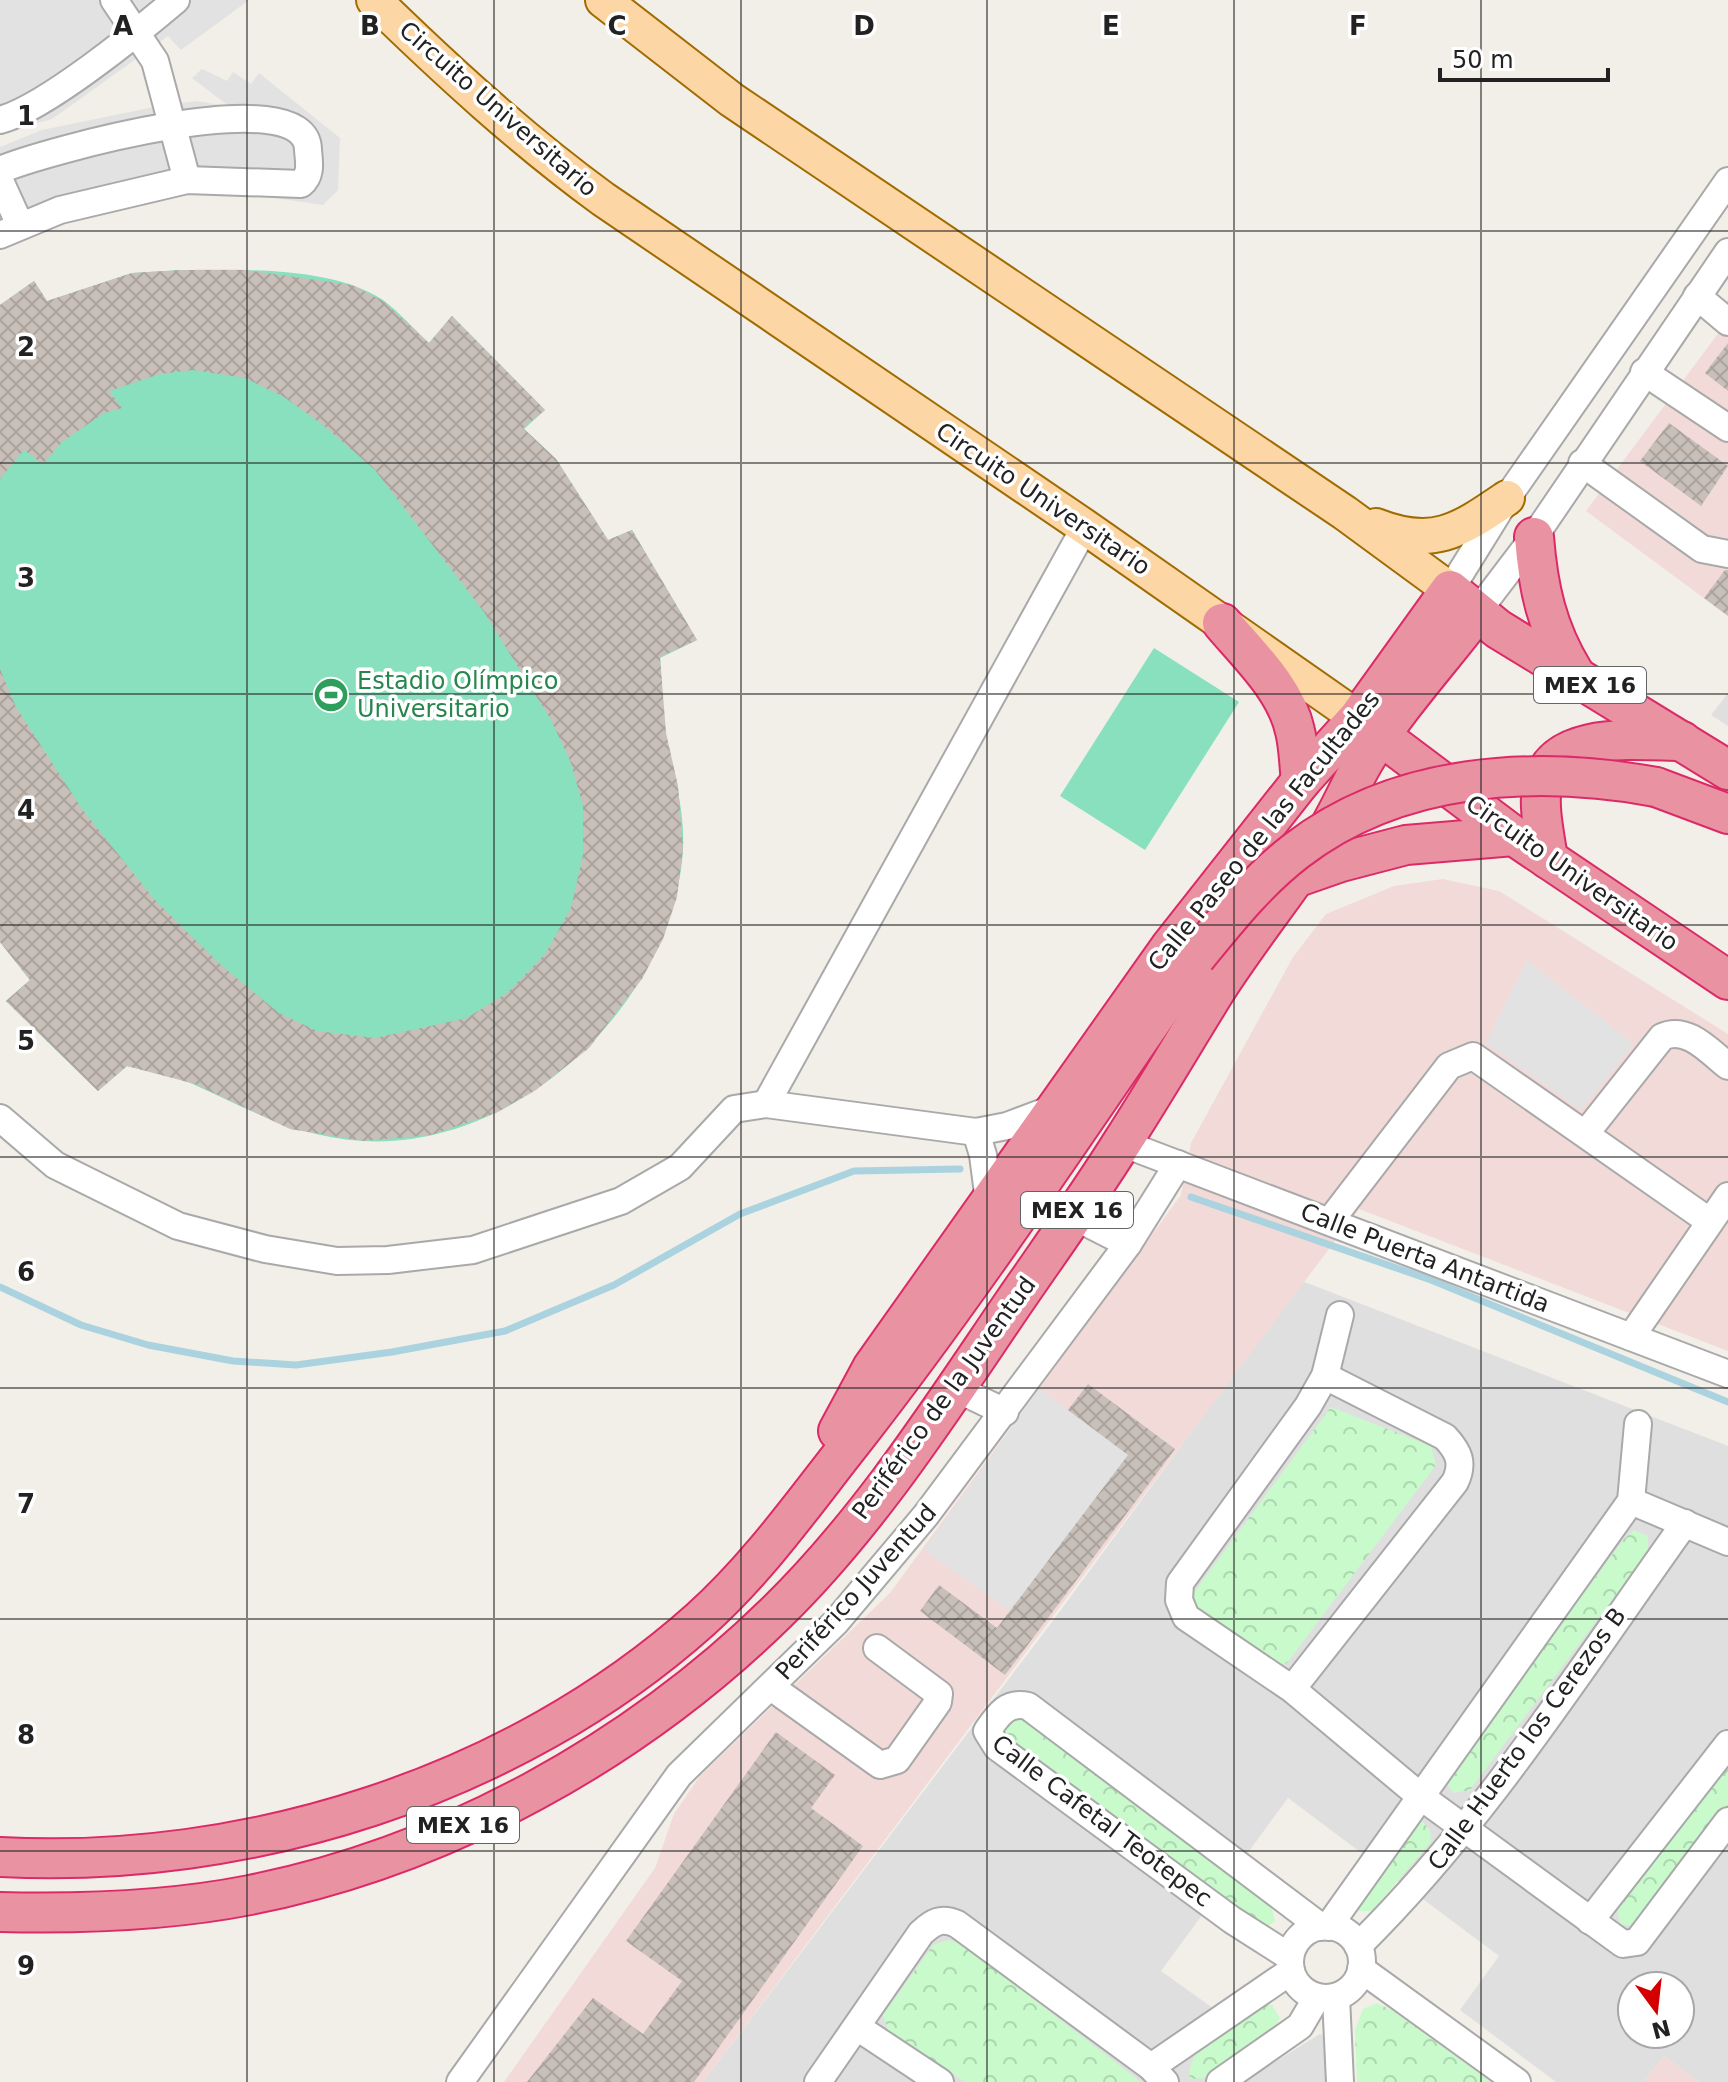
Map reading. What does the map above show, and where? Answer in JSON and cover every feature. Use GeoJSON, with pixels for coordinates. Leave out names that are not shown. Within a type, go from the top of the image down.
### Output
{"type":"FeatureCollection","features":[{"type":"Feature","properties":{"kind":"highway"},"geometry":{"type":"LineString","coordinates":[[1534,537],[1539,592],[1555,641],[1576,675]]}},
{"type":"Feature","properties":{"kind":"highway","name":"MEX 16"},"geometry":{"type":"LineString","coordinates":[[1464,601],[1705,756]]}},
{"type":"Feature","properties":{"kind":"highway","name":"Calle Paseo de las Facultades"},"geometry":{"type":"LineString","coordinates":[[815,1489],[830,1447],[872,1368],[996,1176],[1055,1108],[1247,846],[1301,781],[1370,727],[1464,601]]}},
{"type":"Feature","properties":{"kind":"highway"},"geometry":{"type":"LineString","coordinates":[[1222,623],[1273,684],[1287,708],[1295,730],[1301,781]]}},
{"type":"Feature","properties":{"kind":"highway","name":"Periférico de la Juventud"},"geometry":{"type":"LineString","coordinates":[[0,1912],[48,1913],[158,1907],[249,1895],[367,1864],[463,1825],[551,1780],[635,1732],[719,1666],[781,1609],[850,1530],[924,1435],[1122,1143],[1219,986],[1327,831],[1370,727]]}},
{"type":"Feature","properties":{"kind":"highway","name":"Circuito Universitario"},"geometry":{"type":"LineString","coordinates":[[1370,727],[1514,836],[1728,980]]}},
{"type":"Feature","properties":{"kind":"highway"},"geometry":{"type":"LineString","coordinates":[[1548,859],[1541,789],[1545,774],[1566,753],[1595,742],[1705,756]]}},
{"type":"Feature","properties":{"kind":"highway"},"geometry":{"type":"LineString","coordinates":[[815,1489],[913,1364],[1196,957],[1240,904],[1298,850],[1344,821],[1380,805],[1435,788],[1489,778],[1560,774],[1656,787],[1728,814]]}},
{"type":"Feature","properties":{"kind":"highway"},"geometry":{"type":"LineString","coordinates":[[1247,846],[1270,849],[1298,874],[1406,845],[1514,836]]}},
{"type":"Feature","properties":{"kind":"highway","name":"MEX 16"},"geometry":{"type":"LineString","coordinates":[[0,1857],[61,1860],[156,1855],[310,1827],[404,1795],[503,1750],[568,1715],[634,1672],[700,1620],[770,1549],[815,1489]]}},
{"type":"Feature","properties":{"kind":"main road","name":"Circuito Universitario"},"geometry":{"type":"LineString","coordinates":[[374,0],[463,86],[544,156],[1085,527],[1370,727]]}},
{"type":"Feature","properties":{"kind":"main road","name":"MEX 16"},"geometry":{"type":"LineString","coordinates":[[603,0],[732,100],[1345,513],[1464,601]]}},
{"type":"Feature","properties":{"kind":"main road"},"geometry":{"type":"LineString","coordinates":[[1345,513],[1409,536],[1437,536],[1460,529],[1507,498]]}},
{"type":"Feature","properties":{"kind":"street"},"geometry":{"type":"LineString","coordinates":[[114,0],[155,61],[175,124],[187,180]]}},
{"type":"Feature","properties":{"kind":"street"},"geometry":{"type":"LineString","coordinates":[[0,120],[23,111],[136,33],[176,0]]}},
{"type":"Feature","properties":{"kind":"street"},"geometry":{"type":"LineString","coordinates":[[0,170],[92,141],[175,124],[273,120],[295,127],[308,144],[309,174],[301,184],[187,180],[93,200],[10,230],[0,181]]}},
{"type":"Feature","properties":{"kind":"street","name":"Calle Paseo de las Facultades"},"geometry":{"type":"LineString","coordinates":[[1464,601],[1507,498],[1728,181]]}},
{"type":"Feature","properties":{"kind":"street","name":"Calle Paseo de las Facultades"},"geometry":{"type":"LineString","coordinates":[[1464,601],[1534,537],[1728,252]]}},
{"type":"Feature","properties":{"kind":"street"},"geometry":{"type":"LineString","coordinates":[[1697,296],[1728,322]]}},
{"type":"Feature","properties":{"kind":"street"},"geometry":{"type":"LineString","coordinates":[[1644,372],[1728,428]]}},
{"type":"Feature","properties":{"kind":"street"},"geometry":{"type":"LineString","coordinates":[[1582,463],[1702,549],[1728,554]]}},
{"type":"Feature","properties":{"kind":"street"},"geometry":{"type":"LineString","coordinates":[[766,1104],[1085,527]]}},
{"type":"Feature","properties":{"kind":"street"},"geometry":{"type":"LineString","coordinates":[[1586,1133],[1662,1037],[1671,1033],[1693,1038],[1728,1066]]}},
{"type":"Feature","properties":{"kind":"street"},"geometry":{"type":"LineString","coordinates":[[1330,1221],[1449,1066],[1464,1057],[1481,1058],[1709,1221]]}},
{"type":"Feature","properties":{"kind":"street"},"geometry":{"type":"LineString","coordinates":[[0,1118],[55,1165],[178,1226],[265,1249],[337,1261],[388,1260],[473,1250],[621,1201],[680,1167],[734,1109],[766,1104],[976,1132],[1007,1126],[1055,1108]]}},
{"type":"Feature","properties":{"kind":"street"},"geometry":{"type":"LineString","coordinates":[[976,1132],[996,1176]]}},
{"type":"Feature","properties":{"kind":"street","name":"Calle Puerta Antartida"},"geometry":{"type":"LineString","coordinates":[[1122,1143],[1728,1374]]}},
{"type":"Feature","properties":{"kind":"street","name":"Periférico Juventud"},"geometry":{"type":"LineString","coordinates":[[460,2082],[658,1802],[701,1751],[771,1687],[877,1575],[1005,1412],[1128,1244],[1178,1164]]}},
{"type":"Feature","properties":{"kind":"street"},"geometry":{"type":"LineString","coordinates":[[1631,1337],[1728,1196]]}},
{"type":"Feature","properties":{"kind":"street"},"geometry":{"type":"LineString","coordinates":[[1073,1216],[1128,1244]]}},
{"type":"Feature","properties":{"kind":"street"},"geometry":{"type":"LineString","coordinates":[[1340,1315],[1325,1376],[1308,1406],[1180,1583],[1178,1591],[1186,1617],[1292,1689],[1464,1830],[1623,1944],[1637,1942],[1728,1821]]}},
{"type":"Feature","properties":{"kind":"street"},"geometry":{"type":"LineString","coordinates":[[1292,1689],[1455,1482],[1461,1465],[1456,1449],[1445,1437],[1325,1376]]}},
{"type":"Feature","properties":{"kind":"street"},"geometry":{"type":"LineString","coordinates":[[955,1388],[1005,1412]]}},
{"type":"Feature","properties":{"kind":"street"},"geometry":{"type":"LineString","coordinates":[[818,2082],[921,1933],[936,1920],[957,1924],[1158,2075],[1290,1964],[1300,1937],[1324,1927],[1631,1501],[1638,1424]]}},
{"type":"Feature","properties":{"kind":"street"},"geometry":{"type":"LineString","coordinates":[[1631,1501],[1728,1542]]}},
{"type":"Feature","properties":{"kind":"street","name":"Calle Huerto los Cerezos B"},"geometry":{"type":"LineString","coordinates":[[1359,1957],[1464,1830],[1685,1523]]}},
{"type":"Feature","properties":{"kind":"street"},"geometry":{"type":"LineString","coordinates":[[771,1687],[880,1765],[889,1765],[897,1760],[922,1725],[938,1702],[939,1694],[877,1648]]}},
{"type":"Feature","properties":{"kind":"street","name":"Calle Cafetal Teotepec"},"geometry":{"type":"LineString","coordinates":[[1290,1964],[997,1747],[987,1731],[999,1714],[1018,1704],[1028,1706],[1324,1927]]}},
{"type":"Feature","properties":{"kind":"street"},"geometry":{"type":"LineString","coordinates":[[1590,1921],[1728,1744]]}},
{"type":"Feature","properties":{"kind":"street"},"geometry":{"type":"LineString","coordinates":[[1324,1927],[1345,1932],[1359,1957],[1517,2082]]}},
{"type":"Feature","properties":{"kind":"street"},"geometry":{"type":"LineString","coordinates":[[1220,2082],[1300,2026],[1326,1997],[1352,1986],[1359,1957]]}},
{"type":"Feature","properties":{"kind":"street"},"geometry":{"type":"LineString","coordinates":[[1290,1964],[1300,1988],[1326,1997]]}},
{"type":"Feature","properties":{"kind":"street"},"geometry":{"type":"LineString","coordinates":[[1326,1997],[1340,2082]]}},
{"type":"Feature","properties":{"kind":"street"},"geometry":{"type":"LineString","coordinates":[[857,2027],[940,2082]]}},
{"type":"Feature","properties":{"kind":"shaded area"},"geometry":{"type":"Polygon","coordinates":[[[0,0],[249,0],[181,50],[168,36],[52,119],[0,132],[0,0]]]}},
{"type":"Feature","properties":{"kind":"shaded area"},"geometry":{"type":"Polygon","coordinates":[[[202,69],[227,81],[233,72],[251,84],[259,73],[340,138],[338,190],[323,205],[234,192],[135,197],[0,245],[0,147],[42,130],[154,107],[197,101],[230,107],[192,78],[202,69]]]}},
{"type":"Feature","properties":{"kind":"shaded area"},"geometry":{"type":"Polygon","coordinates":[[[1728,299],[1728,616],[1586,511],[1720,331],[1711,324],[1728,299]]]}},
{"type":"Feature","properties":{"kind":"shaded area"},"geometry":{"type":"Polygon","coordinates":[[[1728,693],[1728,726],[1711,715],[1728,693]]]}},
{"type":"Feature","properties":{"kind":"shaded area"},"geometry":{"type":"Polygon","coordinates":[[[1443,879],[1499,891],[1728,1034],[1728,1351],[1359,1209],[703,2082],[504,2082],[655,1868],[674,1814],[700,1776],[890,1593],[1181,1195],[1191,1143],[1293,957],[1326,914],[1394,886],[1443,879]]]}},
{"type":"Feature","properties":{"kind":"shaded area"},"geometry":{"type":"Polygon","coordinates":[[[1527,960],[1634,1044],[1581,1110],[1486,1043],[1527,960]]]}},
{"type":"Feature","properties":{"kind":"shaded area"},"geometry":{"type":"Polygon","coordinates":[[[1302,1281],[1728,1446],[1728,2082],[1699,2082],[1664,2056],[1643,2082],[1556,2082],[1460,2010],[1499,1956],[1288,1798],[1161,1971],[1210,2006],[1254,2075],[1320,2034],[1331,2038],[1332,2082],[703,2082],[1052,1622],[1302,1281]]]}},
{"type":"Feature","properties":{"kind":"shaded area"},"geometry":{"type":"Polygon","coordinates":[[[1039,1389],[1132,1455],[1017,1616],[924,1550],[1039,1389]]]}},
{"type":"Feature","properties":{"kind":"shaded area"},"geometry":{"type":"Polygon","coordinates":[[[1664,2056],[1699,2082],[1643,2082],[1664,2056]]]}},
{"type":"Feature","properties":{"kind":"green space","name":"Estadio Olímpico Universitario"},"geometry":{"type":"Polygon","coordinates":[[[182,270],[286,272],[338,281],[383,300],[429,343],[452,316],[545,410],[524,429],[556,459],[608,540],[632,530],[697,640],[660,658],[664,726],[681,807],[683,850],[673,907],[651,961],[618,1012],[578,1056],[530,1093],[477,1121],[421,1137],[363,1141],[297,1129],[189,1083],[127,1066],[98,1091],[6,1001],[30,980],[0,942],[0,305],[34,281],[47,301],[132,273],[182,270]]]}},
{"type":"Feature","properties":{"kind":"green space"},"geometry":{"type":"Polygon","coordinates":[[[1154,648],[1239,702],[1145,850],[1060,796],[1154,648]]]}},
{"type":"Feature","properties":{"kind":"green space"},"geometry":{"type":"Polygon","coordinates":[[[1331,1407],[1431,1446],[1436,1465],[1287,1663],[1272,1666],[1195,1607],[1192,1595],[1331,1407]]]}},
{"type":"Feature","properties":{"kind":"green space"},"geometry":{"type":"Polygon","coordinates":[[[1634,1530],[1648,1536],[1648,1552],[1470,1790],[1454,1793],[1444,1781],[1624,1539],[1634,1530]]]}},
{"type":"Feature","properties":{"kind":"green space"},"geometry":{"type":"Polygon","coordinates":[[[1008,1711],[1022,1713],[1270,1902],[1275,1921],[1266,1928],[1256,1927],[1000,1735],[1008,1711]]]}},
{"type":"Feature","properties":{"kind":"green space"},"geometry":{"type":"Polygon","coordinates":[[[1728,1754],[1728,1807],[1637,1927],[1620,1924],[1617,1907],[1728,1754]]]}},
{"type":"Feature","properties":{"kind":"green space"},"geometry":{"type":"Polygon","coordinates":[[[1422,1821],[1430,1830],[1431,1842],[1372,1911],[1358,1911],[1355,1904],[1409,1825],[1422,1821]]]}},
{"type":"Feature","properties":{"kind":"green space"},"geometry":{"type":"Polygon","coordinates":[[[948,1940],[962,1944],[1141,2082],[965,2082],[888,2031],[883,2015],[933,1945],[948,1940]]]}},
{"type":"Feature","properties":{"kind":"green space"},"geometry":{"type":"Polygon","coordinates":[[[1377,2003],[1393,2011],[1491,2082],[1357,2082],[1355,2030],[1363,2009],[1377,2003]]]}},
{"type":"Feature","properties":{"kind":"green space"},"geometry":{"type":"Polygon","coordinates":[[[1272,2005],[1280,2018],[1273,2029],[1210,2078],[1190,2079],[1195,2055],[1203,2045],[1260,2006],[1272,2005]]]}},
{"type":"Feature","properties":{"kind":"building"},"geometry":{"type":"Polygon","coordinates":[[[246,270],[352,285],[383,301],[429,343],[452,316],[545,410],[523,428],[556,459],[608,540],[632,530],[697,640],[660,657],[666,733],[678,786],[683,848],[677,897],[663,939],[642,979],[589,1048],[536,1090],[496,1113],[431,1135],[364,1141],[290,1129],[195,1084],[127,1066],[98,1091],[6,1001],[30,980],[0,942],[0,669],[16,707],[82,809],[154,899],[222,966],[279,1013],[317,1031],[375,1038],[467,1018],[507,993],[545,954],[571,908],[583,855],[583,806],[571,763],[551,720],[484,612],[375,470],[323,425],[284,397],[245,378],[193,370],[160,374],[109,391],[122,408],[104,413],[62,442],[43,464],[24,450],[0,479],[0,305],[34,281],[47,301],[132,273],[246,270]]]}},
{"type":"Feature","properties":{"kind":"building"},"geometry":{"type":"Polygon","coordinates":[[[1728,343],[1728,391],[1705,373],[1728,343]]]}},
{"type":"Feature","properties":{"kind":"building"},"geometry":{"type":"Polygon","coordinates":[[[1669,423],[1728,466],[1701,506],[1640,461],[1669,423]]]}},
{"type":"Feature","properties":{"kind":"building"},"geometry":{"type":"Polygon","coordinates":[[[1728,570],[1728,616],[1704,598],[1728,570]]]}},
{"type":"Feature","properties":{"kind":"building"},"geometry":{"type":"Polygon","coordinates":[[[1088,1384],[1175,1449],[1005,1675],[920,1611],[939,1585],[997,1628],[1128,1455],[1068,1410],[1088,1384]]]}},
{"type":"Feature","properties":{"kind":"building"},"geometry":{"type":"Polygon","coordinates":[[[776,1732],[835,1775],[811,1808],[863,1846],[694,2082],[527,2082],[593,1998],[643,2034],[682,1981],[626,1941],[776,1732]]]}},
{"type":"Feature","properties":{"kind":"waterway"},"geometry":{"type":"LineString","coordinates":[[0,1287],[81,1325],[148,1345],[233,1361],[296,1365],[392,1352],[505,1331],[614,1285],[740,1214],[854,1171],[960,1169]]}},
{"type":"Feature","properties":{"kind":"waterway"},"geometry":{"type":"LineString","coordinates":[[1191,1197],[1431,1280],[1728,1402]]}},
{"type":"Feature","properties":{"kind":"place","name":"Estadio Olímpico Universitario"},"geometry":{"type":"Point","coordinates":[331,695]}}]}
